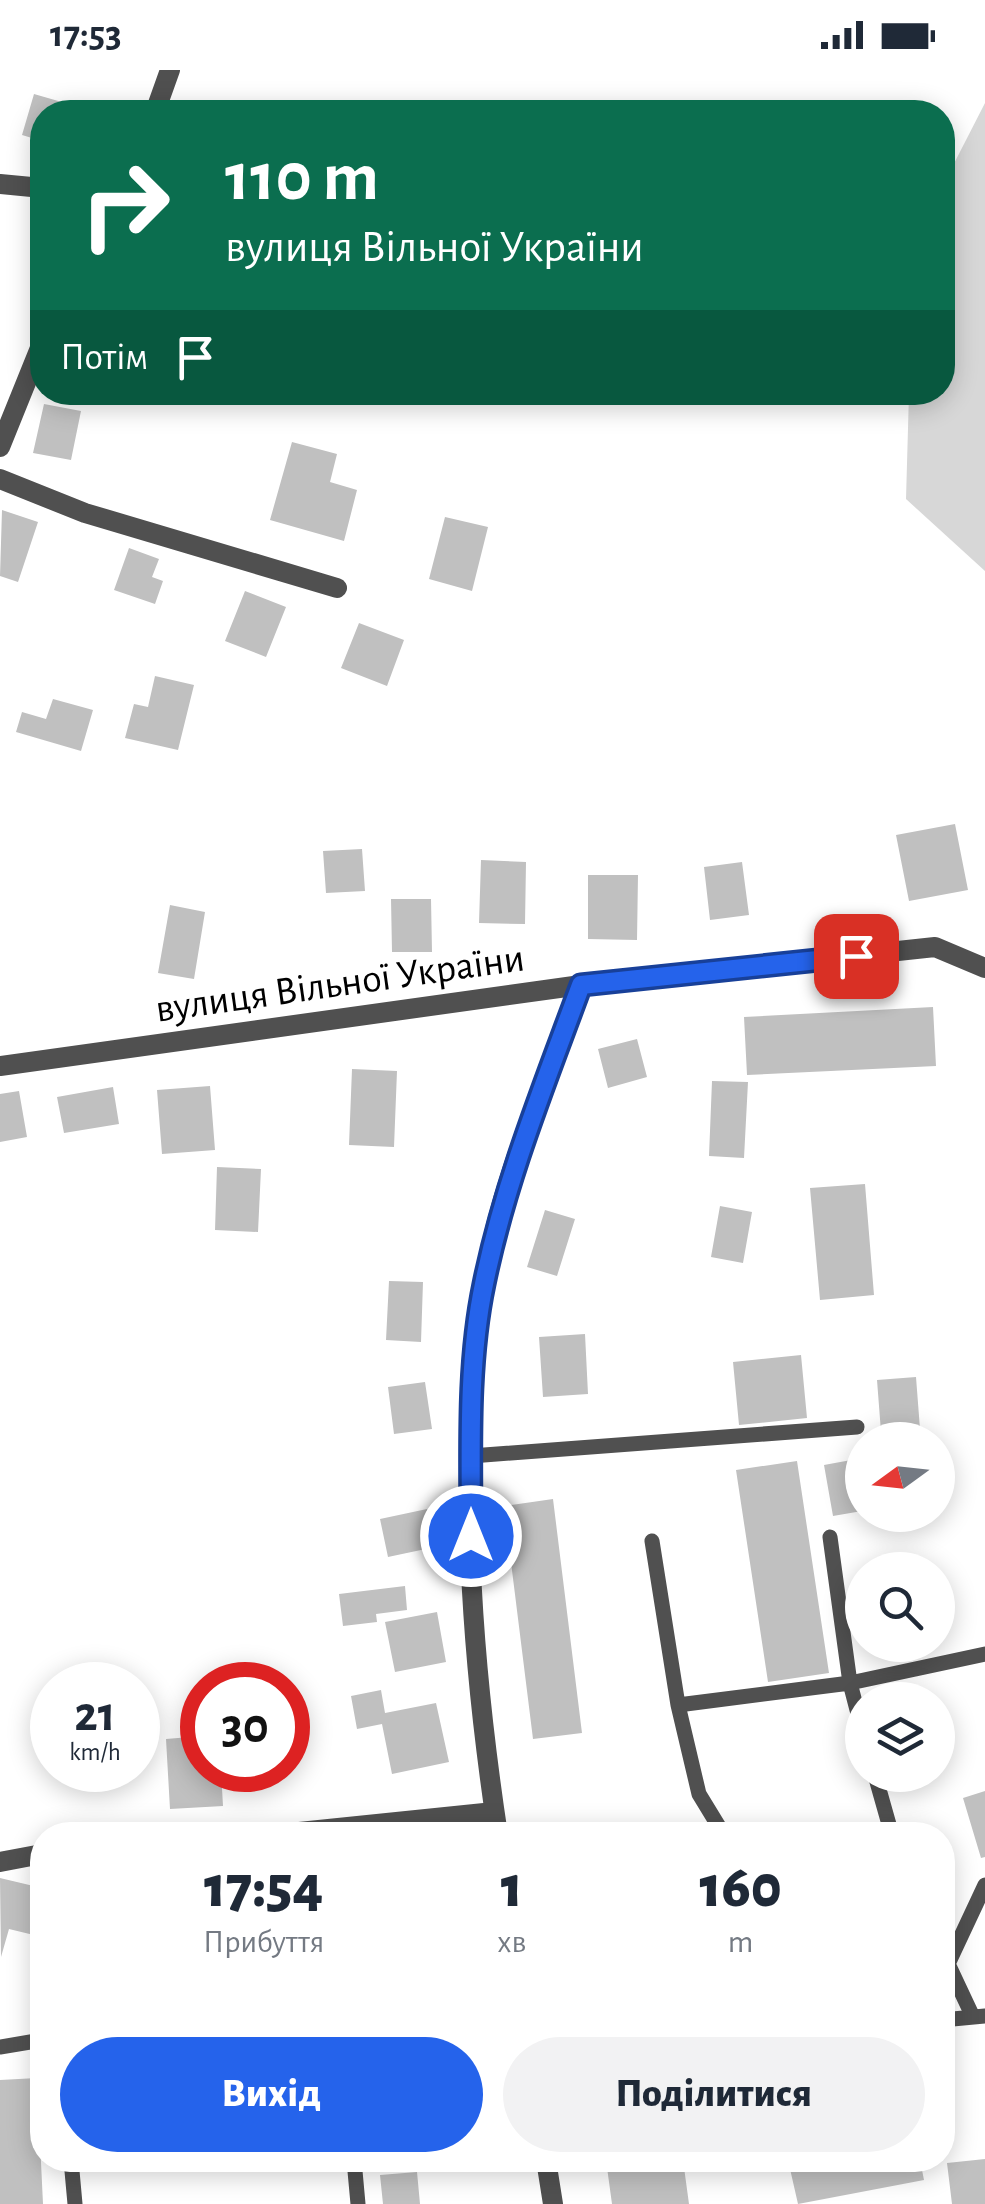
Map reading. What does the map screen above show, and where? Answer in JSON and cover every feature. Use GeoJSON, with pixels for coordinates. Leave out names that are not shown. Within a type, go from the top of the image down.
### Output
{"type":"FeatureCollection","features":[{"type":"Feature","properties":{"kind":"street"},"geometry":{"type":"LineString","coordinates":[[159,100],[170,70]]}},
{"type":"Feature","properties":{"kind":"street"},"geometry":{"type":"LineString","coordinates":[[0,184],[30,187]]}},
{"type":"Feature","properties":{"kind":"street"},"geometry":{"type":"LineString","coordinates":[[0,446],[30,372]]}},
{"type":"Feature","properties":{"kind":"street"},"geometry":{"type":"LineString","coordinates":[[0,479],[85,513],[337,588]]}},
{"type":"Feature","properties":{"kind":"street","name":"вулиця Вільної України"},"geometry":{"type":"LineString","coordinates":[[0,1066],[581,985],[935,947],[985,968]]}},
{"type":"Feature","properties":{"kind":"street"},"geometry":{"type":"LineString","coordinates":[[496,1822],[470,1576],[471,1456],[483,1286],[510,1180],[581,985]]}},
{"type":"Feature","properties":{"kind":"street"},"geometry":{"type":"LineString","coordinates":[[397,1822],[494,1812]]}},
{"type":"Feature","properties":{"kind":"street"},"geometry":{"type":"LineString","coordinates":[[0,1862],[30,1856]]}},
{"type":"Feature","properties":{"kind":"street"},"geometry":{"type":"LineString","coordinates":[[548,2172],[553,2204]]}},
{"type":"Feature","properties":{"kind":"lane"},"geometry":{"type":"LineString","coordinates":[[471,1456],[845,1428]]}},
{"type":"Feature","properties":{"kind":"lane"},"geometry":{"type":"LineString","coordinates":[[830,1537],[850,1682]]}},
{"type":"Feature","properties":{"kind":"lane"},"geometry":{"type":"LineString","coordinates":[[652,1541],[678,1705],[699,1794],[716,1822]]}},
{"type":"Feature","properties":{"kind":"lane"},"geometry":{"type":"LineString","coordinates":[[859,1682],[985,1654]]}},
{"type":"Feature","properties":{"kind":"lane"},"geometry":{"type":"LineString","coordinates":[[678,1705],[845,1685]]}},
{"type":"Feature","properties":{"kind":"lane"},"geometry":{"type":"LineString","coordinates":[[881,1792],[889,1822]]}},
{"type":"Feature","properties":{"kind":"lane"},"geometry":{"type":"LineString","coordinates":[[955,1941],[984,1885]]}},
{"type":"Feature","properties":{"kind":"lane"},"geometry":{"type":"LineString","coordinates":[[955,1974],[979,2017]]}},
{"type":"Feature","properties":{"kind":"lane"},"geometry":{"type":"LineString","coordinates":[[0,2048],[30,2042]]}},
{"type":"Feature","properties":{"kind":"lane"},"geometry":{"type":"LineString","coordinates":[[71,2172],[75,2204]]}},
{"type":"Feature","properties":{"kind":"lane"},"geometry":{"type":"LineString","coordinates":[[355,2172],[358,2204]]}},
{"type":"Feature","properties":{"kind":"shaded area"},"geometry":{"type":"Polygon","coordinates":[[[985,103],[985,571],[906,499],[909,405],[955,405],[955,162],[985,103]]]}},
{"type":"Feature","properties":{"kind":"building"},"geometry":{"type":"Polygon","coordinates":[[[34,94],[55,100],[32,100],[34,94]]]}},
{"type":"Feature","properties":{"kind":"building"},"geometry":{"type":"Polygon","coordinates":[[[30,108],[30,137],[22,135],[30,108]]]}},
{"type":"Feature","properties":{"kind":"building"},"geometry":{"type":"Polygon","coordinates":[[[44,405],[81,411],[71,460],[33,453],[44,405]]]}},
{"type":"Feature","properties":{"kind":"building"},"geometry":{"type":"Polygon","coordinates":[[[292,442],[337,454],[330,482],[357,490],[344,541],[270,520],[292,442]]]}},
{"type":"Feature","properties":{"kind":"building"},"geometry":{"type":"Polygon","coordinates":[[[2,510],[38,522],[18,582],[0,576],[2,510]]]}},
{"type":"Feature","properties":{"kind":"building"},"geometry":{"type":"Polygon","coordinates":[[[445,517],[488,527],[472,591],[429,579],[445,517]]]}},
{"type":"Feature","properties":{"kind":"building"},"geometry":{"type":"Polygon","coordinates":[[[129,548],[159,559],[152,577],[163,581],[155,604],[114,590],[129,548]]]}},
{"type":"Feature","properties":{"kind":"building"},"geometry":{"type":"Polygon","coordinates":[[[245,591],[286,607],[266,657],[225,641],[245,591]]]}},
{"type":"Feature","properties":{"kind":"building"},"geometry":{"type":"Polygon","coordinates":[[[359,623],[404,640],[387,686],[341,668],[359,623]]]}},
{"type":"Feature","properties":{"kind":"building"},"geometry":{"type":"Polygon","coordinates":[[[155,676],[194,685],[178,750],[125,738],[134,704],[148,707],[155,676]]]}},
{"type":"Feature","properties":{"kind":"building"},"geometry":{"type":"Polygon","coordinates":[[[53,699],[93,710],[81,751],[16,732],[22,712],[46,719],[53,699]]]}},
{"type":"Feature","properties":{"kind":"building"},"geometry":{"type":"Polygon","coordinates":[[[955,824],[968,890],[909,901],[896,835],[955,824]]]}},
{"type":"Feature","properties":{"kind":"building"},"geometry":{"type":"Polygon","coordinates":[[[362,849],[365,891],[326,893],[323,851],[362,849]]]}},
{"type":"Feature","properties":{"kind":"building"},"geometry":{"type":"Polygon","coordinates":[[[481,860],[526,862],[525,924],[479,923],[481,860]]]}},
{"type":"Feature","properties":{"kind":"building"},"geometry":{"type":"Polygon","coordinates":[[[742,862],[749,915],[710,920],[704,867],[742,862]]]}},
{"type":"Feature","properties":{"kind":"building"},"geometry":{"type":"Polygon","coordinates":[[[588,875],[638,875],[637,940],[588,939],[588,875]]]}},
{"type":"Feature","properties":{"kind":"building"},"geometry":{"type":"Polygon","coordinates":[[[391,899],[431,899],[432,952],[392,952],[391,899]]]}},
{"type":"Feature","properties":{"kind":"building"},"geometry":{"type":"Polygon","coordinates":[[[170,905],[205,912],[194,979],[158,973],[170,905]]]}},
{"type":"Feature","properties":{"kind":"building"},"geometry":{"type":"Polygon","coordinates":[[[933,1007],[936,1066],[747,1075],[744,1017],[933,1007]]]}},
{"type":"Feature","properties":{"kind":"building"},"geometry":{"type":"Polygon","coordinates":[[[637,1039],[647,1077],[608,1088],[598,1049],[637,1039]]]}},
{"type":"Feature","properties":{"kind":"building"},"geometry":{"type":"Polygon","coordinates":[[[352,1069],[397,1071],[394,1147],[349,1145],[352,1069]]]}},
{"type":"Feature","properties":{"kind":"building"},"geometry":{"type":"Polygon","coordinates":[[[712,1081],[748,1082],[744,1158],[709,1156],[712,1081]]]}},
{"type":"Feature","properties":{"kind":"building"},"geometry":{"type":"Polygon","coordinates":[[[210,1086],[215,1150],[162,1154],[157,1090],[210,1086]]]}},
{"type":"Feature","properties":{"kind":"building"},"geometry":{"type":"Polygon","coordinates":[[[113,1087],[119,1124],[64,1133],[57,1097],[113,1087]]]}},
{"type":"Feature","properties":{"kind":"building"},"geometry":{"type":"Polygon","coordinates":[[[19,1091],[27,1137],[0,1142],[0,1094],[19,1091]]]}},
{"type":"Feature","properties":{"kind":"building"},"geometry":{"type":"Polygon","coordinates":[[[217,1167],[261,1169],[258,1232],[215,1230],[217,1167]]]}},
{"type":"Feature","properties":{"kind":"building"},"geometry":{"type":"Polygon","coordinates":[[[865,1184],[874,1295],[820,1300],[810,1188],[865,1184]]]}},
{"type":"Feature","properties":{"kind":"building"},"geometry":{"type":"Polygon","coordinates":[[[720,1206],[752,1212],[743,1263],[711,1257],[720,1206]]]}},
{"type":"Feature","properties":{"kind":"building"},"geometry":{"type":"Polygon","coordinates":[[[545,1210],[575,1219],[557,1276],[527,1267],[545,1210]]]}},
{"type":"Feature","properties":{"kind":"building"},"geometry":{"type":"Polygon","coordinates":[[[389,1281],[423,1282],[421,1342],[386,1340],[389,1281]]]}},
{"type":"Feature","properties":{"kind":"building"},"geometry":{"type":"Polygon","coordinates":[[[585,1334],[588,1394],[543,1397],[539,1337],[585,1334]]]}},
{"type":"Feature","properties":{"kind":"building"},"geometry":{"type":"Polygon","coordinates":[[[801,1355],[807,1418],[739,1425],[733,1362],[801,1355]]]}},
{"type":"Feature","properties":{"kind":"building"},"geometry":{"type":"Polygon","coordinates":[[[916,1377],[919,1422],[880,1422],[877,1380],[916,1377]]]}},
{"type":"Feature","properties":{"kind":"building"},"geometry":{"type":"Polygon","coordinates":[[[425,1382],[432,1429],[394,1434],[388,1387],[425,1382]]]}},
{"type":"Feature","properties":{"kind":"building"},"geometry":{"type":"Polygon","coordinates":[[[797,1461],[829,1673],[768,1682],[736,1470],[797,1461]]]}},
{"type":"Feature","properties":{"kind":"building"},"geometry":{"type":"Polygon","coordinates":[[[845,1461],[845,1514],[833,1516],[824,1465],[845,1461]]]}},
{"type":"Feature","properties":{"kind":"building"},"geometry":{"type":"Polygon","coordinates":[[[553,1499],[582,1733],[533,1739],[504,1506],[553,1499]]]}},
{"type":"Feature","properties":{"kind":"building"},"geometry":{"type":"Polygon","coordinates":[[[427,1509],[435,1547],[388,1557],[380,1519],[427,1509]]]}},
{"type":"Feature","properties":{"kind":"building"},"geometry":{"type":"Polygon","coordinates":[[[405,1586],[407,1610],[376,1614],[377,1622],[343,1626],[339,1594],[405,1586]]]}},
{"type":"Feature","properties":{"kind":"building"},"geometry":{"type":"Polygon","coordinates":[[[437,1612],[446,1662],[395,1672],[385,1622],[437,1612]]]}},
{"type":"Feature","properties":{"kind":"building"},"geometry":{"type":"Polygon","coordinates":[[[381,1690],[385,1713],[436,1703],[449,1762],[392,1774],[382,1724],[357,1729],[351,1696],[381,1690]]]}},
{"type":"Feature","properties":{"kind":"building"},"geometry":{"type":"Polygon","coordinates":[[[180,1738],[180,1792],[222,1792],[223,1806],[170,1809],[166,1739],[180,1738]]]}},
{"type":"Feature","properties":{"kind":"building"},"geometry":{"type":"Polygon","coordinates":[[[985,1791],[985,1857],[981,1858],[963,1798],[985,1791]]]}},
{"type":"Feature","properties":{"kind":"building"},"geometry":{"type":"Polygon","coordinates":[[[0,1878],[30,1885],[30,1934],[9,1929],[1,1957],[0,1878]]]}},
{"type":"Feature","properties":{"kind":"building"},"geometry":{"type":"Polygon","coordinates":[[[30,2078],[30,2172],[41,2172],[43,2204],[0,2204],[0,2080],[30,2078]]]}},
{"type":"Feature","properties":{"kind":"building"},"geometry":{"type":"Polygon","coordinates":[[[985,2159],[985,2204],[952,2204],[948,2172],[955,2172],[955,2162],[985,2159]]]}},
{"type":"Feature","properties":{"kind":"building"},"geometry":{"type":"Polygon","coordinates":[[[417,2172],[420,2204],[383,2204],[380,2175],[417,2172]]]}},
{"type":"Feature","properties":{"kind":"building"},"geometry":{"type":"Polygon","coordinates":[[[608,2172],[685,2172],[689,2204],[612,2204],[608,2172]]]}},
{"type":"Feature","properties":{"kind":"building"},"geometry":{"type":"Polygon","coordinates":[[[791,2172],[922,2172],[924,2180],[798,2204],[791,2172]]]}},
{"type":"Feature","properties":{"kind":"route"},"geometry":{"type":"LineString","coordinates":[[471,1536],[472,1407],[483,1286],[510,1180],[581,985],[856,956]]}}]}
